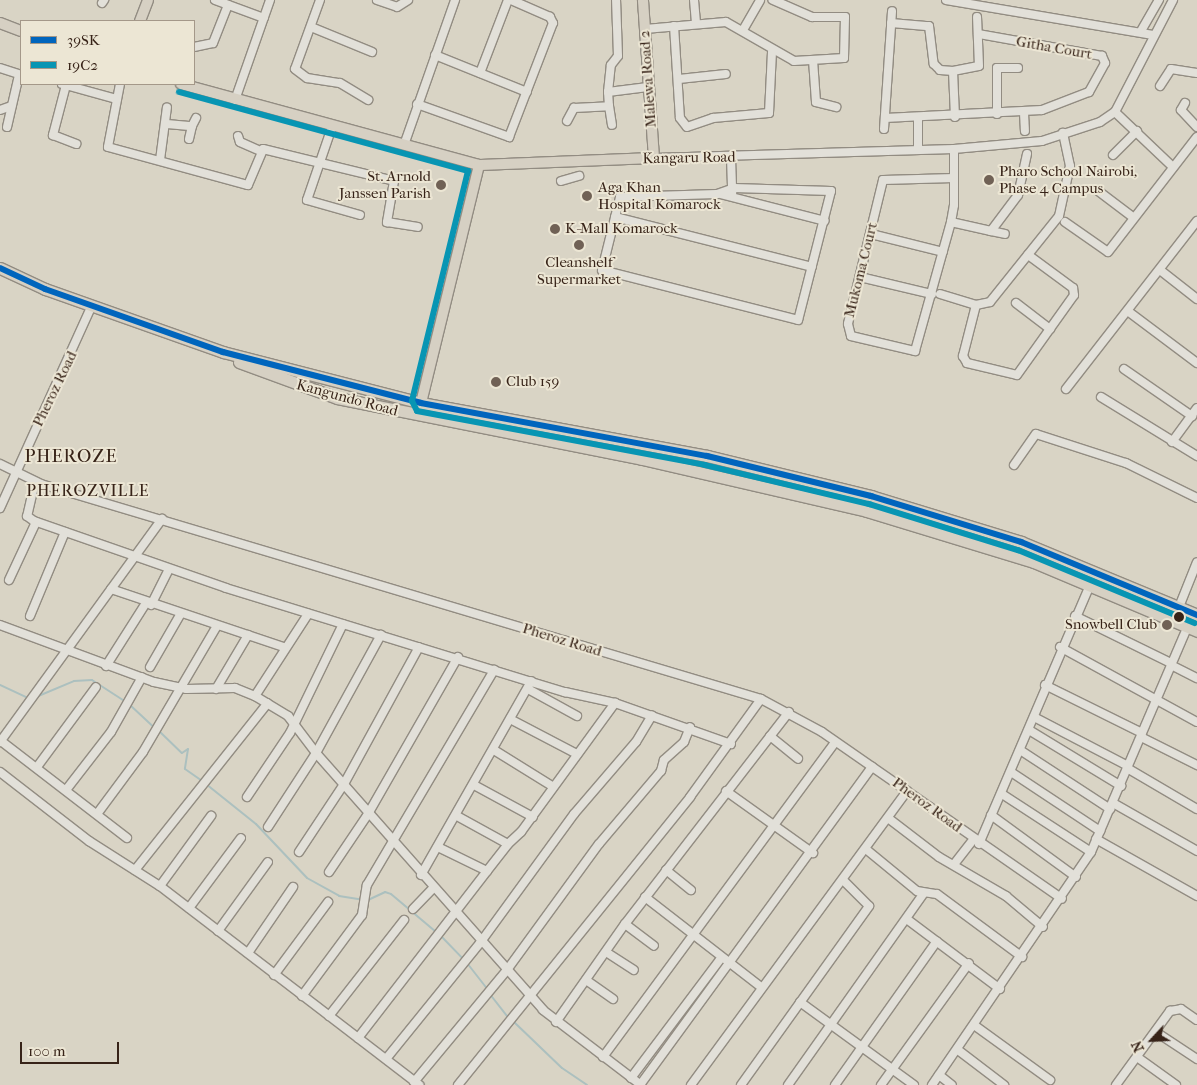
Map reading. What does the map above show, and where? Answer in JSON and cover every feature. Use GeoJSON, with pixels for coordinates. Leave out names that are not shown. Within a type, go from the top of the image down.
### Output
{"type":"FeatureCollection","features":[{"type":"Feature","properties":{"kind":"highway","name":"Kangundo Road"},"geometry":{"type":"LineString","coordinates":[[0,268],[92,305],[222,352],[309,391],[867,511],[986,545],[1091,583],[1192,629]]}},
{"type":"Feature","properties":{"kind":"highway","name":"Kangundo Road"},"geometry":{"type":"LineString","coordinates":[[222,352],[421,403],[707,456],[852,490],[1021,542],[1197,615]]}},
{"type":"Feature","properties":{"kind":"main road"},"geometry":{"type":"LineString","coordinates":[[140,20],[148,0]]}},
{"type":"Feature","properties":{"kind":"main road","name":"Malewa Road 2"},"geometry":{"type":"LineString","coordinates":[[642,0],[654,158]]}},
{"type":"Feature","properties":{"kind":"main road"},"geometry":{"type":"LineString","coordinates":[[0,23],[20,31]]}},
{"type":"Feature","properties":{"kind":"main road","name":"Kangaru Road"},"geometry":{"type":"LineString","coordinates":[[184,85],[332,127],[479,165],[654,158]]}},
{"type":"Feature","properties":{"kind":"main road"},"geometry":{"type":"LineString","coordinates":[[421,403],[479,165]]}},
{"type":"Feature","properties":{"kind":"street"},"geometry":{"type":"LineString","coordinates":[[215,0],[264,18]]}},
{"type":"Feature","properties":{"kind":"street"},"geometry":{"type":"LineString","coordinates":[[234,100],[270,0]]}},
{"type":"Feature","properties":{"kind":"street"},"geometry":{"type":"LineString","coordinates":[[320,0],[297,72],[340,83],[368,100]]}},
{"type":"Feature","properties":{"kind":"street"},"geometry":{"type":"LineString","coordinates":[[378,0],[397,7],[408,0]]}},
{"type":"Feature","properties":{"kind":"street"},"geometry":{"type":"LineString","coordinates":[[404,145],[455,0]]}},
{"type":"Feature","properties":{"kind":"street"},"geometry":{"type":"LineString","coordinates":[[418,104],[507,138],[527,92],[553,20],[510,0],[480,73]]}},
{"type":"Feature","properties":{"kind":"street"},"geometry":{"type":"LineString","coordinates":[[612,125],[608,92],[610,65],[618,56],[616,0]]}},
{"type":"Feature","properties":{"kind":"street"},"geometry":{"type":"LineString","coordinates":[[694,0],[696,23]]}},
{"type":"Feature","properties":{"kind":"street"},"geometry":{"type":"LineString","coordinates":[[743,30],[760,0]]}},
{"type":"Feature","properties":{"kind":"street"},"geometry":{"type":"LineString","coordinates":[[645,29],[696,23],[726,22],[743,30],[772,52],[794,60],[844,58],[847,19],[806,15],[774,0]]}},
{"type":"Feature","properties":{"kind":"street"},"geometry":{"type":"LineString","coordinates":[[946,0],[1141,31],[1153,35]]}},
{"type":"Feature","properties":{"kind":"street"},"geometry":{"type":"LineString","coordinates":[[1141,31],[1159,0]]}},
{"type":"Feature","properties":{"kind":"street"},"geometry":{"type":"LineString","coordinates":[[1173,0],[1153,35],[1115,112],[1173,167]]}},
{"type":"Feature","properties":{"kind":"street"},"geometry":{"type":"LineString","coordinates":[[195,45],[213,43],[228,5]]}},
{"type":"Feature","properties":{"kind":"street"},"geometry":{"type":"LineString","coordinates":[[884,129],[892,11]]}},
{"type":"Feature","properties":{"kind":"street"},"geometry":{"type":"LineString","coordinates":[[891,23],[929,26],[934,64],[940,70],[953,71],[979,66],[978,16]]}},
{"type":"Feature","properties":{"kind":"street"},"geometry":{"type":"LineString","coordinates":[[674,26],[679,79],[680,118],[684,126],[701,126],[713,118],[767,114],[772,52]]}},
{"type":"Feature","properties":{"kind":"street"},"geometry":{"type":"LineString","coordinates":[[311,28],[372,52]]}},
{"type":"Feature","properties":{"kind":"street","name":"Githa Court"},"geometry":{"type":"LineString","coordinates":[[885,118],[955,117],[1024,113],[1089,92],[1105,63],[1102,56],[978,34]]}},
{"type":"Feature","properties":{"kind":"street"},"geometry":{"type":"LineString","coordinates":[[435,56],[527,92]]}},
{"type":"Feature","properties":{"kind":"street"},"geometry":{"type":"LineString","coordinates":[[813,60],[816,102],[821,107],[836,107]]}},
{"type":"Feature","properties":{"kind":"street"},"geometry":{"type":"LineString","coordinates":[[0,68],[20,75],[6,127]]}},
{"type":"Feature","properties":{"kind":"street"},"geometry":{"type":"LineString","coordinates":[[997,114],[997,68],[1018,68]]}},
{"type":"Feature","properties":{"kind":"street"},"geometry":{"type":"LineString","coordinates":[[1160,86],[1171,69],[1197,73]]}},
{"type":"Feature","properties":{"kind":"street"},"geometry":{"type":"LineString","coordinates":[[953,71],[955,117]]}},
{"type":"Feature","properties":{"kind":"street"},"geometry":{"type":"LineString","coordinates":[[679,79],[726,74]]}},
{"type":"Feature","properties":{"kind":"street"},"geometry":{"type":"LineString","coordinates":[[64,85],[53,135],[76,144]]}},
{"type":"Feature","properties":{"kind":"street"},"geometry":{"type":"LineString","coordinates":[[68,85],[117,99]]}},
{"type":"Feature","properties":{"kind":"street"},"geometry":{"type":"LineString","coordinates":[[120,85],[108,147],[249,185],[260,151]]}},
{"type":"Feature","properties":{"kind":"street"},"geometry":{"type":"LineString","coordinates":[[608,92],[648,87]]}},
{"type":"Feature","properties":{"kind":"street"},"geometry":{"type":"LineString","coordinates":[[1185,103],[1181,110],[1197,127]]}},
{"type":"Feature","properties":{"kind":"street"},"geometry":{"type":"LineString","coordinates":[[0,110],[11,106]]}},
{"type":"Feature","properties":{"kind":"street"},"geometry":{"type":"LineString","coordinates":[[567,121],[570,109],[609,106]]}},
{"type":"Feature","properties":{"kind":"street"},"geometry":{"type":"LineString","coordinates":[[160,160],[167,124],[167,107]]}},
{"type":"Feature","properties":{"kind":"street","name":"Kangaru Road"},"geometry":{"type":"LineString","coordinates":[[654,158],[731,158],[954,149],[1042,141],[1115,112]]}},
{"type":"Feature","properties":{"kind":"street"},"geometry":{"type":"LineString","coordinates":[[1024,113],[1025,131]]}},
{"type":"Feature","properties":{"kind":"street"},"geometry":{"type":"LineString","coordinates":[[189,139],[196,118]]}},
{"type":"Feature","properties":{"kind":"street"},"geometry":{"type":"LineString","coordinates":[[918,118],[918,150]]}},
{"type":"Feature","properties":{"kind":"street"},"geometry":{"type":"LineString","coordinates":[[167,124],[192,126]]}},
{"type":"Feature","properties":{"kind":"street"},"geometry":{"type":"LineString","coordinates":[[332,127],[307,200],[360,215]]}},
{"type":"Feature","properties":{"kind":"street"},"geometry":{"type":"LineString","coordinates":[[1113,155],[1137,131]]}},
{"type":"Feature","properties":{"kind":"street"},"geometry":{"type":"LineString","coordinates":[[860,277],[976,305],[990,302],[1062,210],[1070,166],[1063,134]]}},
{"type":"Feature","properties":{"kind":"street"},"geometry":{"type":"LineString","coordinates":[[238,136],[240,142],[260,151],[394,181],[392,215],[387,222],[418,227]]}},
{"type":"Feature","properties":{"kind":"street"},"geometry":{"type":"LineString","coordinates":[[1065,222],[1108,252],[1197,137]]}},
{"type":"Feature","properties":{"kind":"street"},"geometry":{"type":"LineString","coordinates":[[936,294],[943,252],[951,222],[954,149]]}},
{"type":"Feature","properties":{"kind":"street"},"geometry":{"type":"LineString","coordinates":[[991,231],[1018,195],[1027,154]]}},
{"type":"Feature","properties":{"kind":"street"},"geometry":{"type":"LineString","coordinates":[[731,158],[732,192]]}},
{"type":"Feature","properties":{"kind":"street"},"geometry":{"type":"LineString","coordinates":[[561,180],[579,176]]}},
{"type":"Feature","properties":{"kind":"street","name":"Mukoma Court"},"geometry":{"type":"LineString","coordinates":[[936,294],[915,351],[848,332],[883,180],[954,178]]}},
{"type":"Feature","properties":{"kind":"street"},"geometry":{"type":"LineString","coordinates":[[828,190],[831,194],[798,320],[613,274],[602,269],[620,197],[732,192],[828,190]]}},
{"type":"Feature","properties":{"kind":"street"},"geometry":{"type":"LineString","coordinates":[[1097,190],[1134,218]]}},
{"type":"Feature","properties":{"kind":"street"},"geometry":{"type":"LineString","coordinates":[[732,192],[825,221]]}},
{"type":"Feature","properties":{"kind":"street"},"geometry":{"type":"LineString","coordinates":[[615,217],[812,267]]}},
{"type":"Feature","properties":{"kind":"street"},"geometry":{"type":"LineString","coordinates":[[1066,389],[1129,312],[1197,220]]}},
{"type":"Feature","properties":{"kind":"street"},"geometry":{"type":"LineString","coordinates":[[951,222],[1005,234]]}},
{"type":"Feature","properties":{"kind":"street"},"geometry":{"type":"LineString","coordinates":[[1189,231],[1197,237]]}},
{"type":"Feature","properties":{"kind":"street"},"geometry":{"type":"LineString","coordinates":[[871,234],[943,252]]}},
{"type":"Feature","properties":{"kind":"street"},"geometry":{"type":"LineString","coordinates":[[976,305],[963,356],[966,363],[1017,375],[1074,295],[1073,288],[1028,255]]}},
{"type":"Feature","properties":{"kind":"street"},"geometry":{"type":"LineString","coordinates":[[1160,270],[1197,299]]}},
{"type":"Feature","properties":{"kind":"street"},"geometry":{"type":"LineString","coordinates":[[1016,303],[1050,329]]}},
{"type":"Feature","properties":{"kind":"street","name":"Pheroz Road"},"geometry":{"type":"LineString","coordinates":[[0,508],[4,490],[18,472],[92,305]]}},
{"type":"Feature","properties":{"kind":"street"},"geometry":{"type":"LineString","coordinates":[[1129,312],[1197,363]]}},
{"type":"Feature","properties":{"kind":"street"},"geometry":{"type":"LineString","coordinates":[[1124,369],[1192,416]]}},
{"type":"Feature","properties":{"kind":"street"},"geometry":{"type":"LineString","coordinates":[[1102,397],[1197,456]]}},
{"type":"Feature","properties":{"kind":"street"},"geometry":{"type":"LineString","coordinates":[[1172,442],[1197,408]]}},
{"type":"Feature","properties":{"kind":"street"},"geometry":{"type":"LineString","coordinates":[[1014,465],[1036,434],[1126,463],[1197,498]]}},
{"type":"Feature","properties":{"kind":"street","name":"Pheroz Road"},"geometry":{"type":"LineString","coordinates":[[0,464],[36,482],[761,698],[788,712],[872,766],[977,842],[1062,899]]}},
{"type":"Feature","properties":{"kind":"street"},"geometry":{"type":"LineString","coordinates":[[36,482],[27,516],[36,522],[136,555],[169,569],[308,614],[458,657],[531,681],[615,703],[690,727],[732,744]]}},
{"type":"Feature","properties":{"kind":"street"},"geometry":{"type":"LineString","coordinates":[[127,838],[0,741],[162,518]]}},
{"type":"Feature","properties":{"kind":"street"},"geometry":{"type":"LineString","coordinates":[[9,580],[36,522]]}},
{"type":"Feature","properties":{"kind":"street"},"geometry":{"type":"LineString","coordinates":[[30,616],[65,532]]}},
{"type":"Feature","properties":{"kind":"street"},"geometry":{"type":"LineString","coordinates":[[1179,607],[1197,562]]}},
{"type":"Feature","properties":{"kind":"street"},"geometry":{"type":"LineString","coordinates":[[106,666],[149,604],[169,569]]}},
{"type":"Feature","properties":{"kind":"street"},"geometry":{"type":"LineString","coordinates":[[955,863],[977,842],[1002,794],[1034,717],[1060,647],[1091,583]]}},
{"type":"Feature","properties":{"kind":"street"},"geometry":{"type":"LineString","coordinates":[[111,589],[180,615],[283,647]]}},
{"type":"Feature","properties":{"kind":"street"},"geometry":{"type":"LineString","coordinates":[[255,696],[283,647],[308,614]]}},
{"type":"Feature","properties":{"kind":"street"},"geometry":{"type":"LineString","coordinates":[[150,667],[180,615]]}},
{"type":"Feature","properties":{"kind":"street"},"geometry":{"type":"LineString","coordinates":[[1075,616],[1197,678]]}},
{"type":"Feature","properties":{"kind":"street"},"geometry":{"type":"LineString","coordinates":[[247,797],[293,722],[344,624]]}},
{"type":"Feature","properties":{"kind":"street"},"geometry":{"type":"LineString","coordinates":[[0,625],[64,653],[142,677],[181,688],[235,688],[268,703],[293,722],[316,753],[368,814],[395,842],[421,875],[457,911],[480,943],[534,996],[556,1022],[641,1085],[813,852],[872,766]]}},
{"type":"Feature","properties":{"kind":"street"},"geometry":{"type":"LineString","coordinates":[[97,814],[143,752],[217,626]]}},
{"type":"Feature","properties":{"kind":"street"},"geometry":{"type":"LineString","coordinates":[[932,1085],[1076,877],[1121,786],[1171,664],[1192,629]]}},
{"type":"Feature","properties":{"kind":"street"},"geometry":{"type":"LineString","coordinates":[[216,688],[248,635]]}},
{"type":"Feature","properties":{"kind":"street"},"geometry":{"type":"LineString","coordinates":[[268,827],[316,753],[381,635]]}},
{"type":"Feature","properties":{"kind":"street"},"geometry":{"type":"LineString","coordinates":[[299,852],[344,784],[419,647]]}},
{"type":"Feature","properties":{"kind":"street"},"geometry":{"type":"LineString","coordinates":[[1060,647],[1157,702],[1197,722]]}},
{"type":"Feature","properties":{"kind":"street"},"geometry":{"type":"LineString","coordinates":[[329,872],[368,814],[458,657]]}},
{"type":"Feature","properties":{"kind":"street"},"geometry":{"type":"LineString","coordinates":[[302,996],[362,914],[363,900],[494,670]]}},
{"type":"Feature","properties":{"kind":"street"},"geometry":{"type":"LineString","coordinates":[[66,790],[111,732],[142,677]]}},
{"type":"Feature","properties":{"kind":"street"},"geometry":{"type":"LineString","coordinates":[[421,875],[457,816],[531,681]]}},
{"type":"Feature","properties":{"kind":"street"},"geometry":{"type":"LineString","coordinates":[[1045,685],[1197,766]]}},
{"type":"Feature","properties":{"kind":"street"},"geometry":{"type":"LineString","coordinates":[[37,768],[96,687]]}},
{"type":"Feature","properties":{"kind":"street"},"geometry":{"type":"LineString","coordinates":[[528,689],[577,716]]}},
{"type":"Feature","properties":{"kind":"street"},"geometry":{"type":"LineString","coordinates":[[458,1085],[534,996],[732,744],[761,698]]}},
{"type":"Feature","properties":{"kind":"street"},"geometry":{"type":"LineString","coordinates":[[135,870],[200,785],[208,780],[268,703]]}},
{"type":"Feature","properties":{"kind":"street"},"geometry":{"type":"LineString","coordinates":[[358,1038],[508,844],[532,817],[552,786],[615,703]]}},
{"type":"Feature","properties":{"kind":"street"},"geometry":{"type":"LineString","coordinates":[[556,1022],[645,897],[788,712]]}},
{"type":"Feature","properties":{"kind":"street"},"geometry":{"type":"LineString","coordinates":[[386,1059],[480,943],[652,715]]}},
{"type":"Feature","properties":{"kind":"street"},"geometry":{"type":"LineString","coordinates":[[1034,717],[1128,767],[1197,809]]}},
{"type":"Feature","properties":{"kind":"street"},"geometry":{"type":"LineString","coordinates":[[510,719],[577,754]]}},
{"type":"Feature","properties":{"kind":"street"},"geometry":{"type":"LineString","coordinates":[[0,772],[160,886],[416,1083],[506,970],[599,844],[661,771],[664,760],[684,742],[690,727]]}},
{"type":"Feature","properties":{"kind":"street"},"geometry":{"type":"LineString","coordinates":[[1028,730],[1121,786]]}},
{"type":"Feature","properties":{"kind":"street"},"geometry":{"type":"LineString","coordinates":[[770,736],[798,758]]}},
{"type":"Feature","properties":{"kind":"street"},"geometry":{"type":"LineString","coordinates":[[602,1057],[835,742]]}},
{"type":"Feature","properties":{"kind":"street"},"geometry":{"type":"LineString","coordinates":[[494,750],[552,786]]}},
{"type":"Feature","properties":{"kind":"street"},"geometry":{"type":"LineString","coordinates":[[1020,750],[1112,806],[1197,851]]}},
{"type":"Feature","properties":{"kind":"street"},"geometry":{"type":"LineString","coordinates":[[1011,772],[1098,835],[1197,896]]}},
{"type":"Feature","properties":{"kind":"street"},"geometry":{"type":"LineString","coordinates":[[474,785],[532,817]]}},
{"type":"Feature","properties":{"kind":"street"},"geometry":{"type":"LineString","coordinates":[[726,791],[813,852]]}},
{"type":"Feature","properties":{"kind":"street"},"geometry":{"type":"LineString","coordinates":[[691,1085],[761,987],[867,850],[907,791]]}},
{"type":"Feature","properties":{"kind":"street"},"geometry":{"type":"LineString","coordinates":[[1002,794],[1090,852]]}},
{"type":"Feature","properties":{"kind":"street"},"geometry":{"type":"LineString","coordinates":[[991,815],[1076,877]]}},
{"type":"Feature","properties":{"kind":"street"},"geometry":{"type":"LineString","coordinates":[[160,886],[211,816]]}},
{"type":"Feature","properties":{"kind":"street"},"geometry":{"type":"LineString","coordinates":[[457,816],[508,844]]}},
{"type":"Feature","properties":{"kind":"street"},"geometry":{"type":"LineString","coordinates":[[888,818],[939,857],[955,863],[1043,927]]}},
{"type":"Feature","properties":{"kind":"street"},"geometry":{"type":"LineString","coordinates":[[189,908],[241,838]]}},
{"type":"Feature","properties":{"kind":"street"},"geometry":{"type":"LineString","coordinates":[[438,847],[487,871]]}},
{"type":"Feature","properties":{"kind":"street"},"geometry":{"type":"LineString","coordinates":[[867,850],[924,894],[937,894],[1022,957]]}},
{"type":"Feature","properties":{"kind":"street"},"geometry":{"type":"LineString","coordinates":[[218,931],[268,862]]}},
{"type":"Feature","properties":{"kind":"street"},"geometry":{"type":"LineString","coordinates":[[666,870],[692,890]]}},
{"type":"Feature","properties":{"kind":"street"},"geometry":{"type":"LineString","coordinates":[[741,1085],[869,906],[843,880]]}},
{"type":"Feature","properties":{"kind":"street"},"geometry":{"type":"LineString","coordinates":[[248,953],[293,887]]}},
{"type":"Feature","properties":{"kind":"street"},"geometry":{"type":"LineString","coordinates":[[413,909],[433,888]]}},
{"type":"Feature","properties":{"kind":"street"},"geometry":{"type":"LineString","coordinates":[[788,1085],[908,920],[924,894]]}},
{"type":"Feature","properties":{"kind":"street"},"geometry":{"type":"LineString","coordinates":[[645,897],[694,934],[728,965],[761,987]]}},
{"type":"Feature","properties":{"kind":"street"},"geometry":{"type":"LineString","coordinates":[[274,975],[328,902]]}},
{"type":"Feature","properties":{"kind":"street"},"geometry":{"type":"LineString","coordinates":[[329,1016],[404,920]]}},
{"type":"Feature","properties":{"kind":"street"},"geometry":{"type":"LineString","coordinates":[[908,920],[969,963],[1000,989]]}},
{"type":"Feature","properties":{"kind":"street"},"geometry":{"type":"LineString","coordinates":[[625,924],[654,946]]}},
{"type":"Feature","properties":{"kind":"street"},"geometry":{"type":"LineString","coordinates":[[835,1085],[937,941]]}},
{"type":"Feature","properties":{"kind":"street"},"geometry":{"type":"LineString","coordinates":[[606,952],[634,970]]}},
{"type":"Feature","properties":{"kind":"street"},"geometry":{"type":"LineString","coordinates":[[631,1078],[721,958]]}},
{"type":"Feature","properties":{"kind":"street"},"geometry":{"type":"LineString","coordinates":[[881,1085],[969,963]]}},
{"type":"Feature","properties":{"kind":"street"},"geometry":{"type":"LineString","coordinates":[[586,980],[613,999]]}},
{"type":"Feature","properties":{"kind":"street"},"geometry":{"type":"LineString","coordinates":[[800,1002],[914,1085]]}},
{"type":"Feature","properties":{"kind":"street"},"geometry":{"type":"LineString","coordinates":[[1120,1084],[1137,1057],[1175,1009],[1197,1020]]}},
{"type":"Feature","properties":{"kind":"street"},"geometry":{"type":"LineString","coordinates":[[974,1025],[1050,1080]]}},
{"type":"Feature","properties":{"kind":"street"},"geometry":{"type":"LineString","coordinates":[[1156,1032],[1197,1059]]}},
{"type":"Feature","properties":{"kind":"street"},"geometry":{"type":"LineString","coordinates":[[958,1050],[1004,1085]]}},
{"type":"Feature","properties":{"kind":"street"},"geometry":{"type":"LineString","coordinates":[[1137,1057],[1176,1085]]}},
{"type":"Feature","properties":{"kind":"street"},"geometry":{"type":"LineString","coordinates":[[939,1075],[952,1085]]}},
{"type":"Feature","properties":{"kind":"waterway"},"geometry":{"type":"LineString","coordinates":[[36,697],[74,681],[92,680],[126,702]]}},
{"type":"Feature","properties":{"kind":"waterway"},"geometry":{"type":"LineString","coordinates":[[0,685],[30,699]]}},
{"type":"Feature","properties":{"kind":"waterway"},"geometry":{"type":"LineString","coordinates":[[130,705],[154,727]]}},
{"type":"Feature","properties":{"kind":"waterway"},"geometry":{"type":"LineString","coordinates":[[158,730],[182,753],[188,749],[185,769],[202,781]]}},
{"type":"Feature","properties":{"kind":"waterway"},"geometry":{"type":"LineString","coordinates":[[206,784],[256,824],[307,878],[339,896],[363,900]]}},
{"type":"Feature","properties":{"kind":"waterway"},"geometry":{"type":"LineString","coordinates":[[368,900],[385,892],[391,894],[436,932]]}},
{"type":"Feature","properties":{"kind":"waterway"},"geometry":{"type":"LineString","coordinates":[[440,935],[464,960]]}},
{"type":"Feature","properties":{"kind":"waterway"},"geometry":{"type":"LineString","coordinates":[[467,963],[487,989]]}},
{"type":"Feature","properties":{"kind":"waterway"},"geometry":{"type":"LineString","coordinates":[[489,993],[508,1017]]}},
{"type":"Feature","properties":{"kind":"waterway"},"geometry":{"type":"LineString","coordinates":[[514,1022],[562,1068],[587,1085]]}},
{"type":"Feature","properties":{"kind":"transit line","name":"19C2"},"geometry":{"type":"LineString","coordinates":[[179,92],[468,171],[412,401],[417,411],[705,465],[869,504],[1018,550],[1194,623]]}},
{"type":"Feature","properties":{"kind":"transit line","name":"39SK"},"geometry":{"type":"LineString","coordinates":[[0,268],[45,289],[223,352],[421,403],[707,456],[871,496],[1021,542],[1197,615]]}},
{"type":"Feature","properties":{"kind":"place","name":"Pharo School Nairobi, Phase 4 Campus"},"geometry":{"type":"Point","coordinates":[989,180]}},
{"type":"Feature","properties":{"kind":"place","name":"St. Arnold Janssen Parish"},"geometry":{"type":"Point","coordinates":[441,185]}},
{"type":"Feature","properties":{"kind":"place","name":"Aga Khan Hospital Komarock"},"geometry":{"type":"Point","coordinates":[587,196]}},
{"type":"Feature","properties":{"kind":"place","name":"K-Mall Komarock"},"geometry":{"type":"Point","coordinates":[555,229]}},
{"type":"Feature","properties":{"kind":"place","name":"Cleanshelf Supermarket"},"geometry":{"type":"Point","coordinates":[579,245]}},
{"type":"Feature","properties":{"kind":"place","name":"Club 159"},"geometry":{"type":"Point","coordinates":[496,382]}},
{"type":"Feature","properties":{"kind":"place","name":"Snowbell Club"},"geometry":{"type":"Point","coordinates":[1167,625]}},
{"type":"Feature","properties":{"kind":"district","name":"PHEROZE"},"geometry":{"type":"Point","coordinates":[71,457]}},
{"type":"Feature","properties":{"kind":"district","name":"PHEROZVILLE"},"geometry":{"type":"Point","coordinates":[88,491]}}]}
